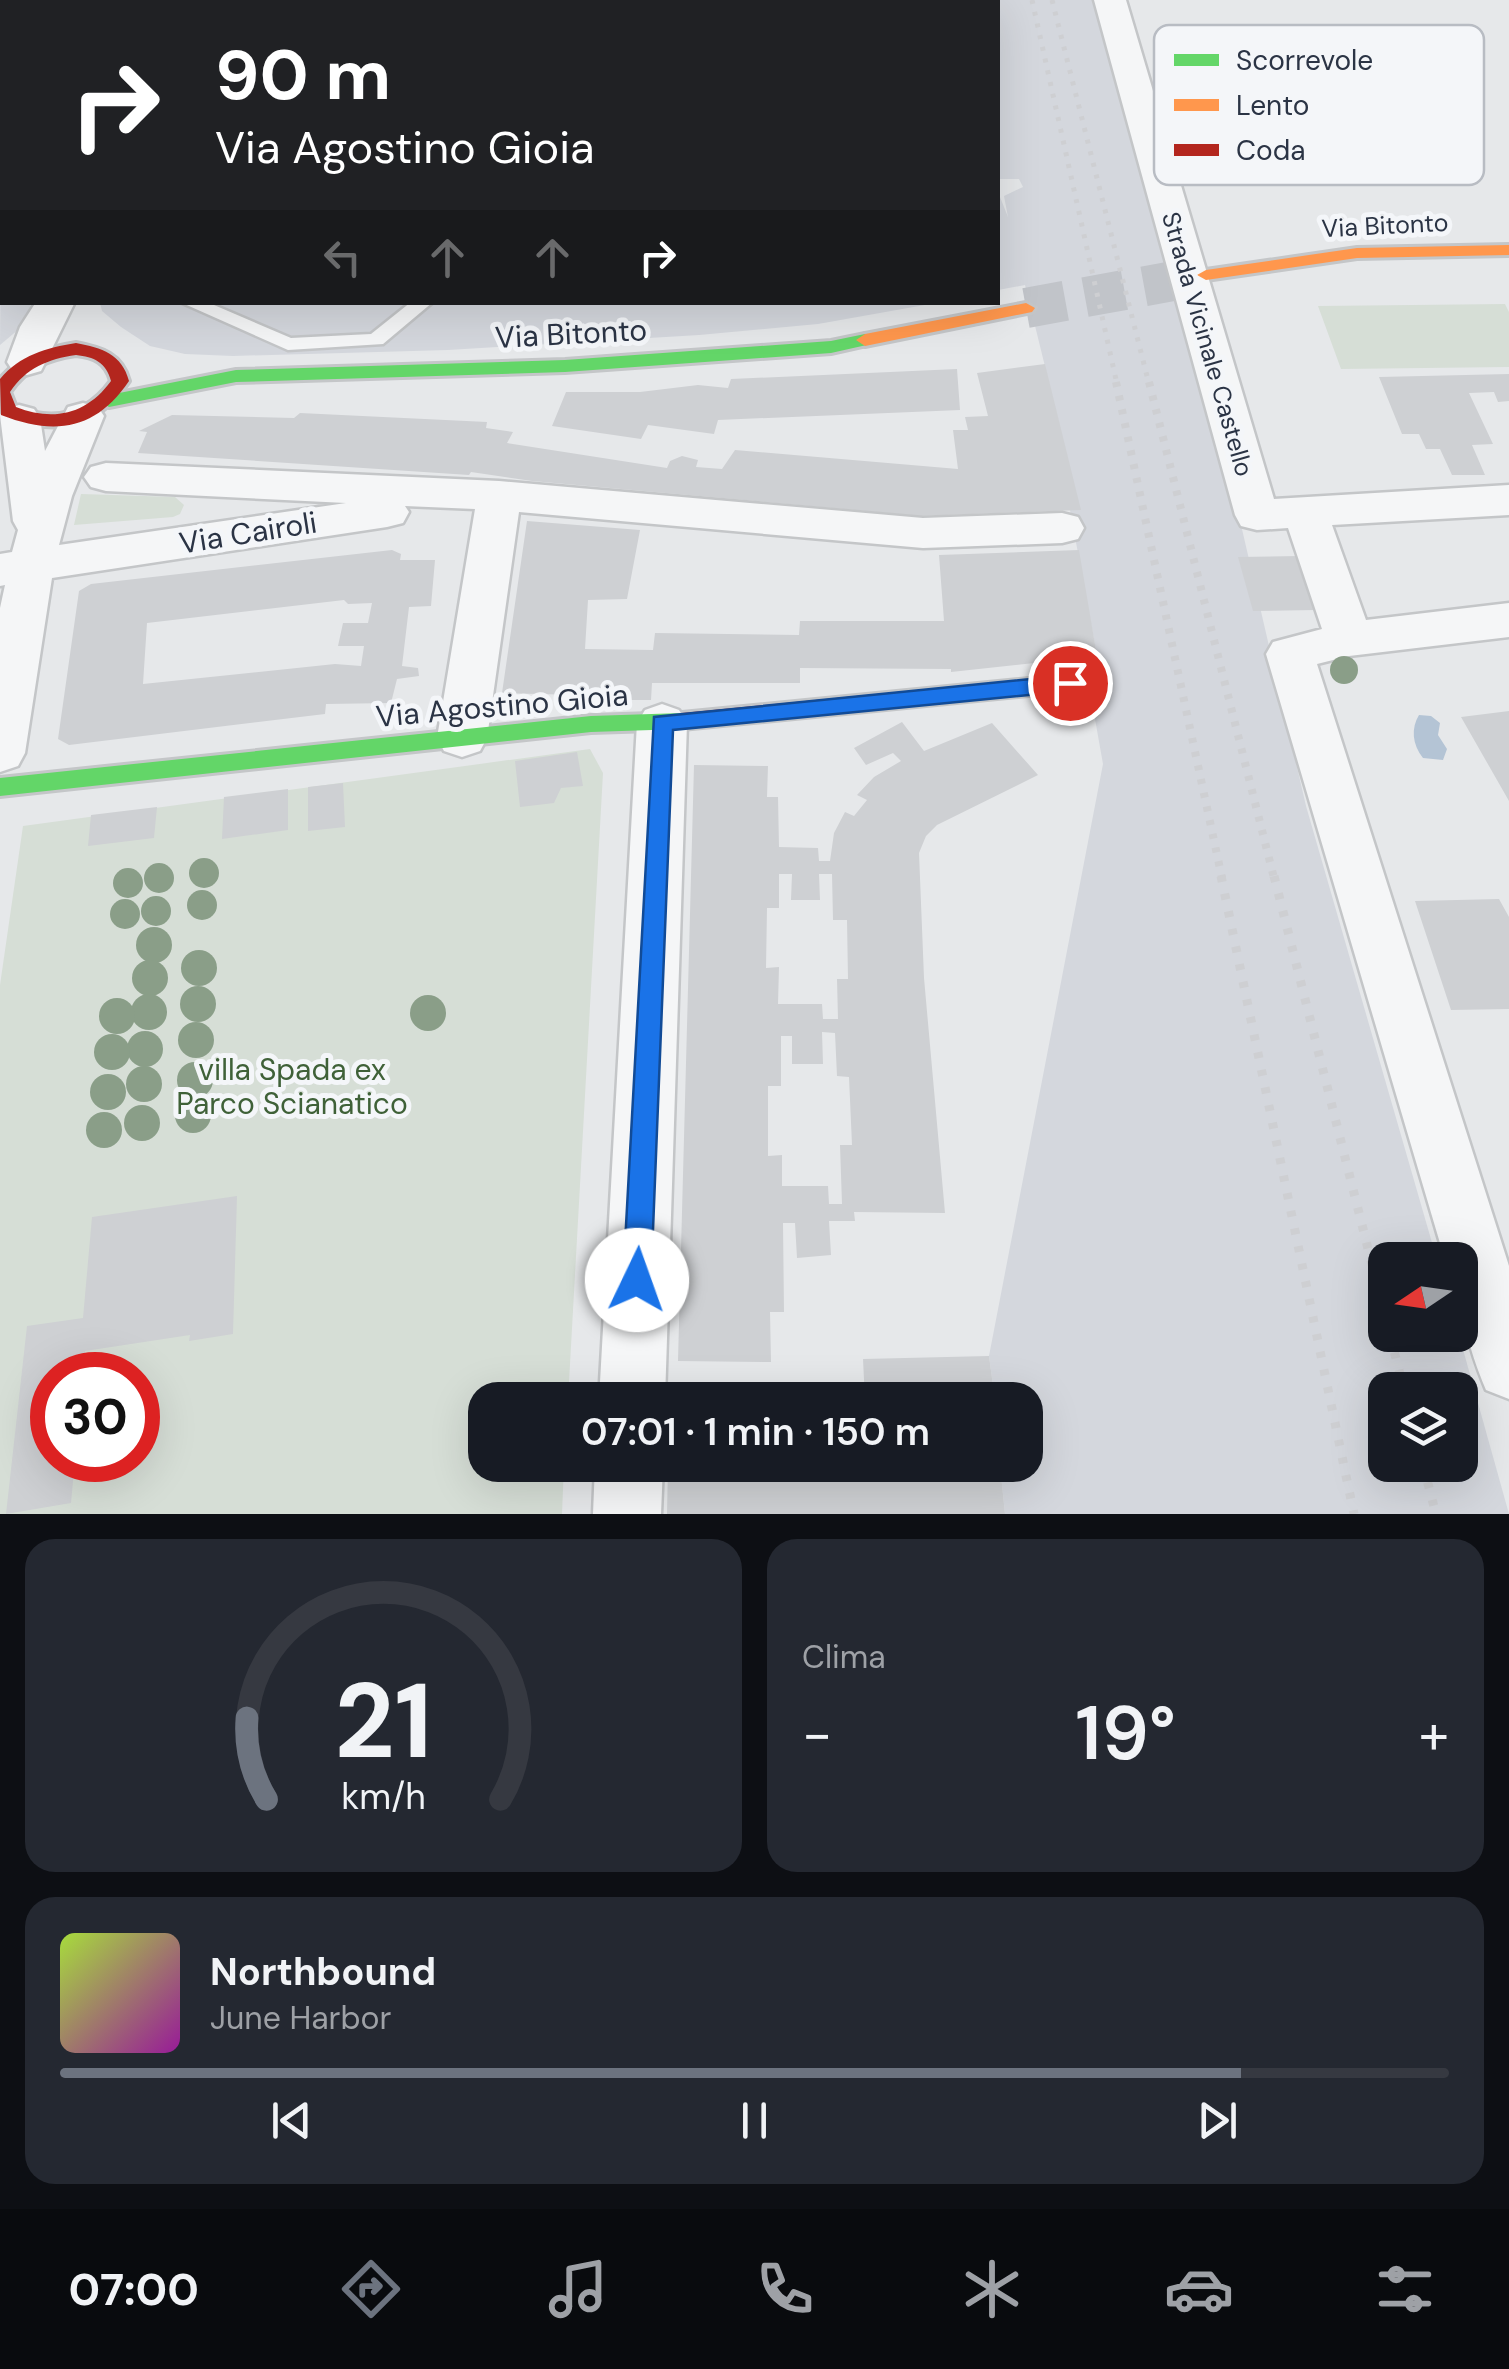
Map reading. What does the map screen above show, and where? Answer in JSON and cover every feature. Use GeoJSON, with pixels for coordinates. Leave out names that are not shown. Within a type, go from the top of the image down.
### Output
{"type":"FeatureCollection","features":[{"type":"Feature","properties":{"kind":"main road","name":"Via Bitonto"},"geometry":{"type":"LineString","coordinates":[[1206,274],[1337,253],[1404,248],[1509,250]]}},
{"type":"Feature","properties":{"kind":"main road","name":"Via Bitonto"},"geometry":{"type":"LineString","coordinates":[[236,376],[565,366],[831,347],[1026,308]]}},
{"type":"Feature","properties":{"kind":"main road"},"geometry":{"type":"LineString","coordinates":[[60,351],[236,376],[162,387],[50,423],[9,413],[1,392],[14,369],[60,351]]}},
{"type":"Feature","properties":{"kind":"main road"},"geometry":{"type":"LineString","coordinates":[[96,408],[120,381],[122,361]]}},
{"type":"Feature","properties":{"kind":"main road","name":"Via Agostino Gioia"},"geometry":{"type":"LineString","coordinates":[[0,787],[591,724],[662,723],[1070,683]]}},
{"type":"Feature","properties":{"kind":"street","name":"Strada Vicinale Castello"},"geometry":{"type":"LineString","coordinates":[[1110,0],[1154,154]]}},
{"type":"Feature","properties":{"kind":"street","name":"Strada Vicinale Castello"},"geometry":{"type":"LineString","coordinates":[[1163,185],[1257,515],[1304,513]]}},
{"type":"Feature","properties":{"kind":"street"},"geometry":{"type":"LineString","coordinates":[[14,369],[54,305]]}},
{"type":"Feature","properties":{"kind":"street"},"geometry":{"type":"LineString","coordinates":[[75,305],[122,361]]}},
{"type":"Feature","properties":{"kind":"street"},"geometry":{"type":"LineString","coordinates":[[23,558],[65,450],[96,408]]}},
{"type":"Feature","properties":{"kind":"street"},"geometry":{"type":"LineString","coordinates":[[0,753],[30,470],[9,413]]}},
{"type":"Feature","properties":{"kind":"street"},"geometry":{"type":"LineString","coordinates":[[106,477],[498,508],[923,533],[1062,528]]}},
{"type":"Feature","properties":{"kind":"street"},"geometry":{"type":"LineString","coordinates":[[1349,638],[1304,513],[1509,500]]}},
{"type":"Feature","properties":{"kind":"street"},"geometry":{"type":"LineString","coordinates":[[462,738],[498,508]]}},
{"type":"Feature","properties":{"kind":"street","name":"Via Cairoli"},"geometry":{"type":"LineString","coordinates":[[23,558],[391,511],[498,508]]}},
{"type":"Feature","properties":{"kind":"street"},"geometry":{"type":"LineString","coordinates":[[1509,620],[1349,638],[1290,654],[1509,1367]]}},
{"type":"Feature","properties":{"kind":"street"},"geometry":{"type":"LineString","coordinates":[[633,1382],[662,723]]}},
{"type":"Feature","properties":{"kind":"street"},"geometry":{"type":"LineString","coordinates":[[627,1514],[628,1482]]}},
{"type":"Feature","properties":{"kind":"lane"},"geometry":{"type":"LineString","coordinates":[[196,305],[288,344],[376,340],[420,305]]}},
{"type":"Feature","properties":{"kind":"shaded area"},"geometry":{"type":"Polygon","coordinates":[[[1000,0],[1104,0],[1205,369],[1306,806],[1432,1242],[1368,1242],[1368,1352],[1464,1352],[1469,1372],[1368,1372],[1368,1482],[1478,1482],[1478,1403],[1509,1514],[1005,1514],[1002,1482],[1043,1482],[1043,1382],[993,1382],[989,1356],[1103,764],[1090,691],[1101,691],[1097,656],[1070,510],[1080,509],[1025,285],[1000,290],[1000,197],[1008,217],[1004,196],[1023,187],[1019,179],[1000,179],[1000,0]]]}},
{"type":"Feature","properties":{"kind":"shaded area"},"geometry":{"type":"Polygon","coordinates":[[[0,305],[31,305],[19,329],[0,345],[0,305]]]}},
{"type":"Feature","properties":{"kind":"shaded area"},"geometry":{"type":"Polygon","coordinates":[[[100,305],[925,305],[818,324],[699,335],[448,350],[233,356],[185,354],[150,346],[102,311],[100,305]]]}},
{"type":"Feature","properties":{"kind":"green space"},"geometry":{"type":"Polygon","coordinates":[[[1505,304],[1509,312],[1509,367],[1341,369],[1318,306],[1505,304]]]}},
{"type":"Feature","properties":{"kind":"green space"},"geometry":{"type":"Polygon","coordinates":[[[81,494],[175,497],[184,505],[180,514],[173,517],[74,525],[81,494]]]}},
{"type":"Feature","properties":{"kind":"green space","name":"villa Spada ex Parco Scianatico"},"geometry":{"type":"Polygon","coordinates":[[[590,749],[603,773],[569,1382],[468,1382],[468,1482],[563,1482],[562,1514],[0,1514],[0,985],[23,826],[590,749]]]}},
{"type":"Feature","properties":{"kind":"water"},"geometry":{"type":"Polygon","coordinates":[[[1419,715],[1431,716],[1440,723],[1438,735],[1447,749],[1443,760],[1423,758],[1419,753],[1414,736],[1419,715]]]}},
{"type":"Feature","properties":{"kind":"building"},"geometry":{"type":"Polygon","coordinates":[[[1045,364],[1081,510],[921,516],[532,481],[471,472],[469,475],[138,453],[147,432],[139,431],[172,415],[294,418],[300,413],[487,422],[486,428],[513,432],[507,443],[667,468],[670,461],[682,456],[698,460],[696,467],[722,469],[735,450],[958,469],[953,430],[968,430],[965,417],[988,416],[977,373],[1045,364]]]}},
{"type":"Feature","properties":{"kind":"building"},"geometry":{"type":"Polygon","coordinates":[[[957,369],[960,410],[718,420],[714,434],[648,425],[641,439],[552,426],[566,392],[640,392],[698,385],[728,388],[731,379],[957,369]]]}},
{"type":"Feature","properties":{"kind":"building"},"geometry":{"type":"Polygon","coordinates":[[[1509,374],[1509,401],[1498,402],[1494,392],[1469,393],[1493,444],[1472,445],[1485,475],[1452,475],[1440,449],[1426,449],[1419,434],[1402,434],[1379,377],[1509,374]]]}},
{"type":"Feature","properties":{"kind":"building"},"geometry":{"type":"Polygon","coordinates":[[[527,521],[640,530],[627,599],[588,600],[585,649],[653,650],[655,633],[799,635],[800,621],[944,621],[939,555],[1079,550],[1097,656],[951,672],[800,668],[800,683],[652,683],[651,700],[580,700],[580,695],[502,693],[527,521]]]}},
{"type":"Feature","properties":{"kind":"building"},"geometry":{"type":"Polygon","coordinates":[[[392,550],[401,554],[400,560],[435,560],[431,606],[409,607],[402,666],[418,668],[419,676],[397,679],[391,703],[326,704],[325,714],[69,745],[58,739],[79,591],[91,584],[392,550]],[[344,600],[147,623],[143,684],[335,664],[361,666],[364,646],[338,646],[343,623],[368,623],[372,603],[348,604],[344,600]]]}},
{"type":"Feature","properties":{"kind":"building"},"geometry":{"type":"Polygon","coordinates":[[[1299,556],[1316,610],[1253,611],[1238,557],[1299,556]]]}},
{"type":"Feature","properties":{"kind":"building"},"geometry":{"type":"Polygon","coordinates":[[[1509,711],[1509,801],[1461,717],[1509,711]]]}},
{"type":"Feature","properties":{"kind":"building"},"geometry":{"type":"Polygon","coordinates":[[[902,722],[924,751],[992,723],[1038,775],[937,825],[926,836],[919,853],[924,978],[945,1213],[854,1212],[855,1221],[829,1221],[831,1255],[797,1258],[795,1223],[783,1223],[784,1312],[770,1312],[771,1362],[678,1361],[694,765],[768,766],[767,797],[778,797],[779,847],[818,848],[819,861],[830,861],[834,833],[845,812],[854,816],[867,800],[857,795],[874,777],[901,761],[893,753],[866,765],[854,748],[902,722]],[[779,874],[779,908],[767,908],[766,968],[779,967],[778,1004],[822,1004],[823,1019],[838,1019],[837,979],[848,979],[847,920],[833,920],[832,874],[819,874],[820,900],[791,900],[792,874],[779,874]],[[822,1032],[823,1064],[792,1064],[792,1036],[781,1036],[781,1086],[768,1086],[768,1156],[782,1155],[782,1186],[828,1186],[829,1204],[842,1204],[840,1145],[852,1145],[849,1077],[837,1076],[835,1033],[822,1032]]]}},
{"type":"Feature","properties":{"kind":"building"},"geometry":{"type":"Polygon","coordinates":[[[577,752],[583,786],[561,788],[554,803],[520,807],[515,761],[577,752]]]}},
{"type":"Feature","properties":{"kind":"building"},"geometry":{"type":"Polygon","coordinates":[[[343,783],[345,827],[308,831],[308,787],[343,783]]]}},
{"type":"Feature","properties":{"kind":"building"},"geometry":{"type":"Polygon","coordinates":[[[288,789],[288,830],[222,839],[224,797],[288,789]]]}},
{"type":"Feature","properties":{"kind":"building"},"geometry":{"type":"Polygon","coordinates":[[[157,807],[154,838],[88,846],[91,815],[157,807]]]}},
{"type":"Feature","properties":{"kind":"building"},"geometry":{"type":"Polygon","coordinates":[[[1499,899],[1509,917],[1509,1009],[1451,1010],[1415,901],[1499,899]]]}},
{"type":"Feature","properties":{"kind":"building"},"geometry":{"type":"Polygon","coordinates":[[[237,1196],[233,1334],[189,1341],[190,1335],[85,1352],[30,1352],[30,1482],[73,1482],[71,1503],[6,1514],[27,1326],[83,1318],[92,1217],[237,1196]]]}},
{"type":"Feature","properties":{"kind":"building"},"geometry":{"type":"Polygon","coordinates":[[[989,1356],[993,1382],[864,1382],[863,1359],[989,1356]]]}},
{"type":"Feature","properties":{"kind":"building"},"geometry":{"type":"Polygon","coordinates":[[[668,1482],[1002,1482],[1005,1514],[667,1514],[668,1482]]]}},
{"type":"Feature","properties":{"kind":"tunnel"},"geometry":{"type":"LineString","coordinates":[[1026,308],[1206,275]]}},
{"type":"Feature","properties":{"kind":"railway"},"geometry":{"type":"LineString","coordinates":[[1032,0],[1117,384]]}},
{"type":"Feature","properties":{"kind":"railway"},"geometry":{"type":"LineString","coordinates":[[1052,0],[1149,384]]}},
{"type":"Feature","properties":{"kind":"railway"},"geometry":{"type":"LineString","coordinates":[[1116,382],[1222,878]]}},
{"type":"Feature","properties":{"kind":"railway"},"geometry":{"type":"LineString","coordinates":[[1149,382],[1274,878]]}},
{"type":"Feature","properties":{"kind":"railway"},"geometry":{"type":"LineString","coordinates":[[1221,876],[1354,1514]]}},
{"type":"Feature","properties":{"kind":"railway"},"geometry":{"type":"LineString","coordinates":[[1274,876],[1368,1249]]}},
{"type":"Feature","properties":{"kind":"railway"},"geometry":{"type":"LineString","coordinates":[[1394,1352],[1399,1372]]}},
{"type":"Feature","properties":{"kind":"railway"},"geometry":{"type":"LineString","coordinates":[[1428,1482],[1436,1514]]}},
{"type":"Feature","properties":{"kind":"traffic: fast"},"geometry":{"type":"LineString","coordinates":[[109,401],[236,376],[565,366],[831,347],[865,340]]}},
{"type":"Feature","properties":{"kind":"traffic: fast"},"geometry":{"type":"LineString","coordinates":[[0,787],[591,724],[682,721]]}},
{"type":"Feature","properties":{"kind":"traffic: slow"},"geometry":{"type":"LineString","coordinates":[[1206,275],[1357,253],[1509,250]]}},
{"type":"Feature","properties":{"kind":"traffic: slow"},"geometry":{"type":"LineString","coordinates":[[865,340],[1026,308]]}},
{"type":"Feature","properties":{"kind":"traffic: jam"},"geometry":{"type":"LineString","coordinates":[[76,349],[105,357],[118,373],[120,381],[98,406],[85,414],[56,421],[40,421],[8,411],[1,392],[15,373],[42,356],[76,349]]}},
{"type":"Feature","properties":{"kind":"traffic: jam"},"geometry":{"type":"LineString","coordinates":[[682,721],[1070,683]]}},
{"type":"Feature","properties":{"kind":"route"},"geometry":{"type":"LineString","coordinates":[[637,1280],[662,723],[1070,683]]}}]}
